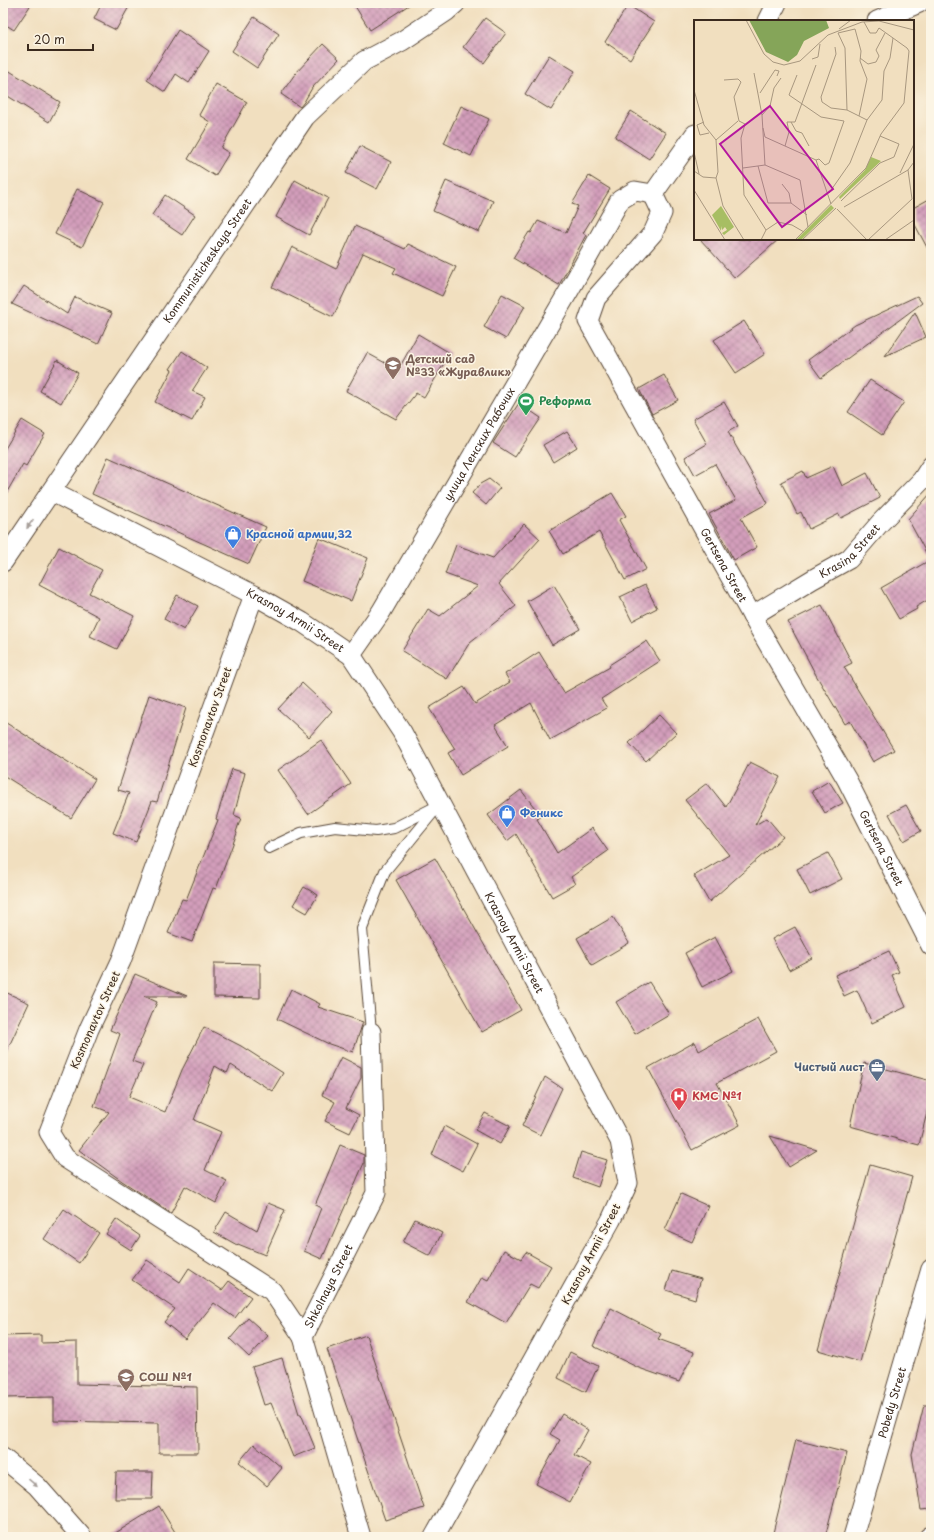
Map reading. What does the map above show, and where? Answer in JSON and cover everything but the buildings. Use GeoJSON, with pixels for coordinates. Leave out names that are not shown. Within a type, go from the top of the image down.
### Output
{"type":"FeatureCollection","features":[{"type":"Feature","properties":{"kind":"street","name":"Kommunisticheskaya Street"},"geometry":{"type":"LineString","coordinates":[[3,562],[52,492],[305,117],[364,61],[402,42],[447,11],[456,3]]}},
{"type":"Feature","properties":{"kind":"street"},"geometry":{"type":"LineString","coordinates":[[768,20],[776,3]]}},
{"type":"Feature","properties":{"kind":"street"},"geometry":{"type":"LineString","coordinates":[[880,20],[919,3]]}},
{"type":"Feature","properties":{"kind":"street"},"geometry":{"type":"LineString","coordinates":[[653,194],[694,135]]}},
{"type":"Feature","properties":{"kind":"street","name":"улица Ленских Рабочих"},"geometry":{"type":"LineString","coordinates":[[351,655],[385,606],[570,289],[620,200],[635,191],[653,194]]}},
{"type":"Feature","properties":{"kind":"street","name":"Gertsena Street"},"geometry":{"type":"LineString","coordinates":[[653,194],[662,213],[653,233],[596,298],[588,321],[752,616],[847,780],[931,946]]}},
{"type":"Feature","properties":{"kind":"street","name":"Krasina Street"},"geometry":{"type":"LineString","coordinates":[[752,616],[849,559],[880,523],[922,480],[931,466]]}},
{"type":"Feature","properties":{"kind":"street","name":"Krasnoy Armii Street"},"geometry":{"type":"LineString","coordinates":[[52,492],[254,595],[302,622],[351,655],[402,732],[620,1142],[628,1183],[611,1220],[434,1537]]}},
{"type":"Feature","properties":{"kind":"street","name":"Kosmonavtov Street"},"geometry":{"type":"LineString","coordinates":[[254,595],[121,961],[89,1029],[48,1132],[65,1158],[272,1292],[303,1337]]}},
{"type":"Feature","properties":{"kind":"street","name":"Shkolnaya Street"},"geometry":{"type":"LineString","coordinates":[[362,1537],[303,1337],[376,1193],[371,1032]]}},
{"type":"Feature","properties":{"kind":"street","name":"Pobedy Street"},"geometry":{"type":"LineString","coordinates":[[853,1537],[931,1269]]}},
{"type":"Feature","properties":{"kind":"street"},"geometry":{"type":"LineString","coordinates":[[3,1458],[37,1486],[82,1537]]}},
{"type":"Feature","properties":{"kind":"lane"},"geometry":{"type":"LineString","coordinates":[[269,848],[301,833],[335,827],[376,831],[394,828],[440,804]]}},
{"type":"Feature","properties":{"kind":"lane"},"geometry":{"type":"LineString","coordinates":[[371,1032],[362,929],[385,871],[440,804]]}},
{"type":"Feature","properties":{"kind":"place","name":"Детский сад №33 «Журавлик»"},"geometry":{"type":"Point","coordinates":[393,380]}},
{"type":"Feature","properties":{"kind":"place","name":"Реформа"},"geometry":{"type":"Point","coordinates":[526,416]}},
{"type":"Feature","properties":{"kind":"place","name":"Красной армии,32"},"geometry":{"type":"Point","coordinates":[233,549]}},
{"type":"Feature","properties":{"kind":"place","name":"Феникс"},"geometry":{"type":"Point","coordinates":[507,828]}},
{"type":"Feature","properties":{"kind":"place","name":"Чистый лист"},"geometry":{"type":"Point","coordinates":[877,1082]}},
{"type":"Feature","properties":{"kind":"place","name":"KMC №1"},"geometry":{"type":"Point","coordinates":[679,1111]}},
{"type":"Feature","properties":{"kind":"place","name":"СОШ №1"},"geometry":{"type":"Point","coordinates":[126,1392]}}]}
